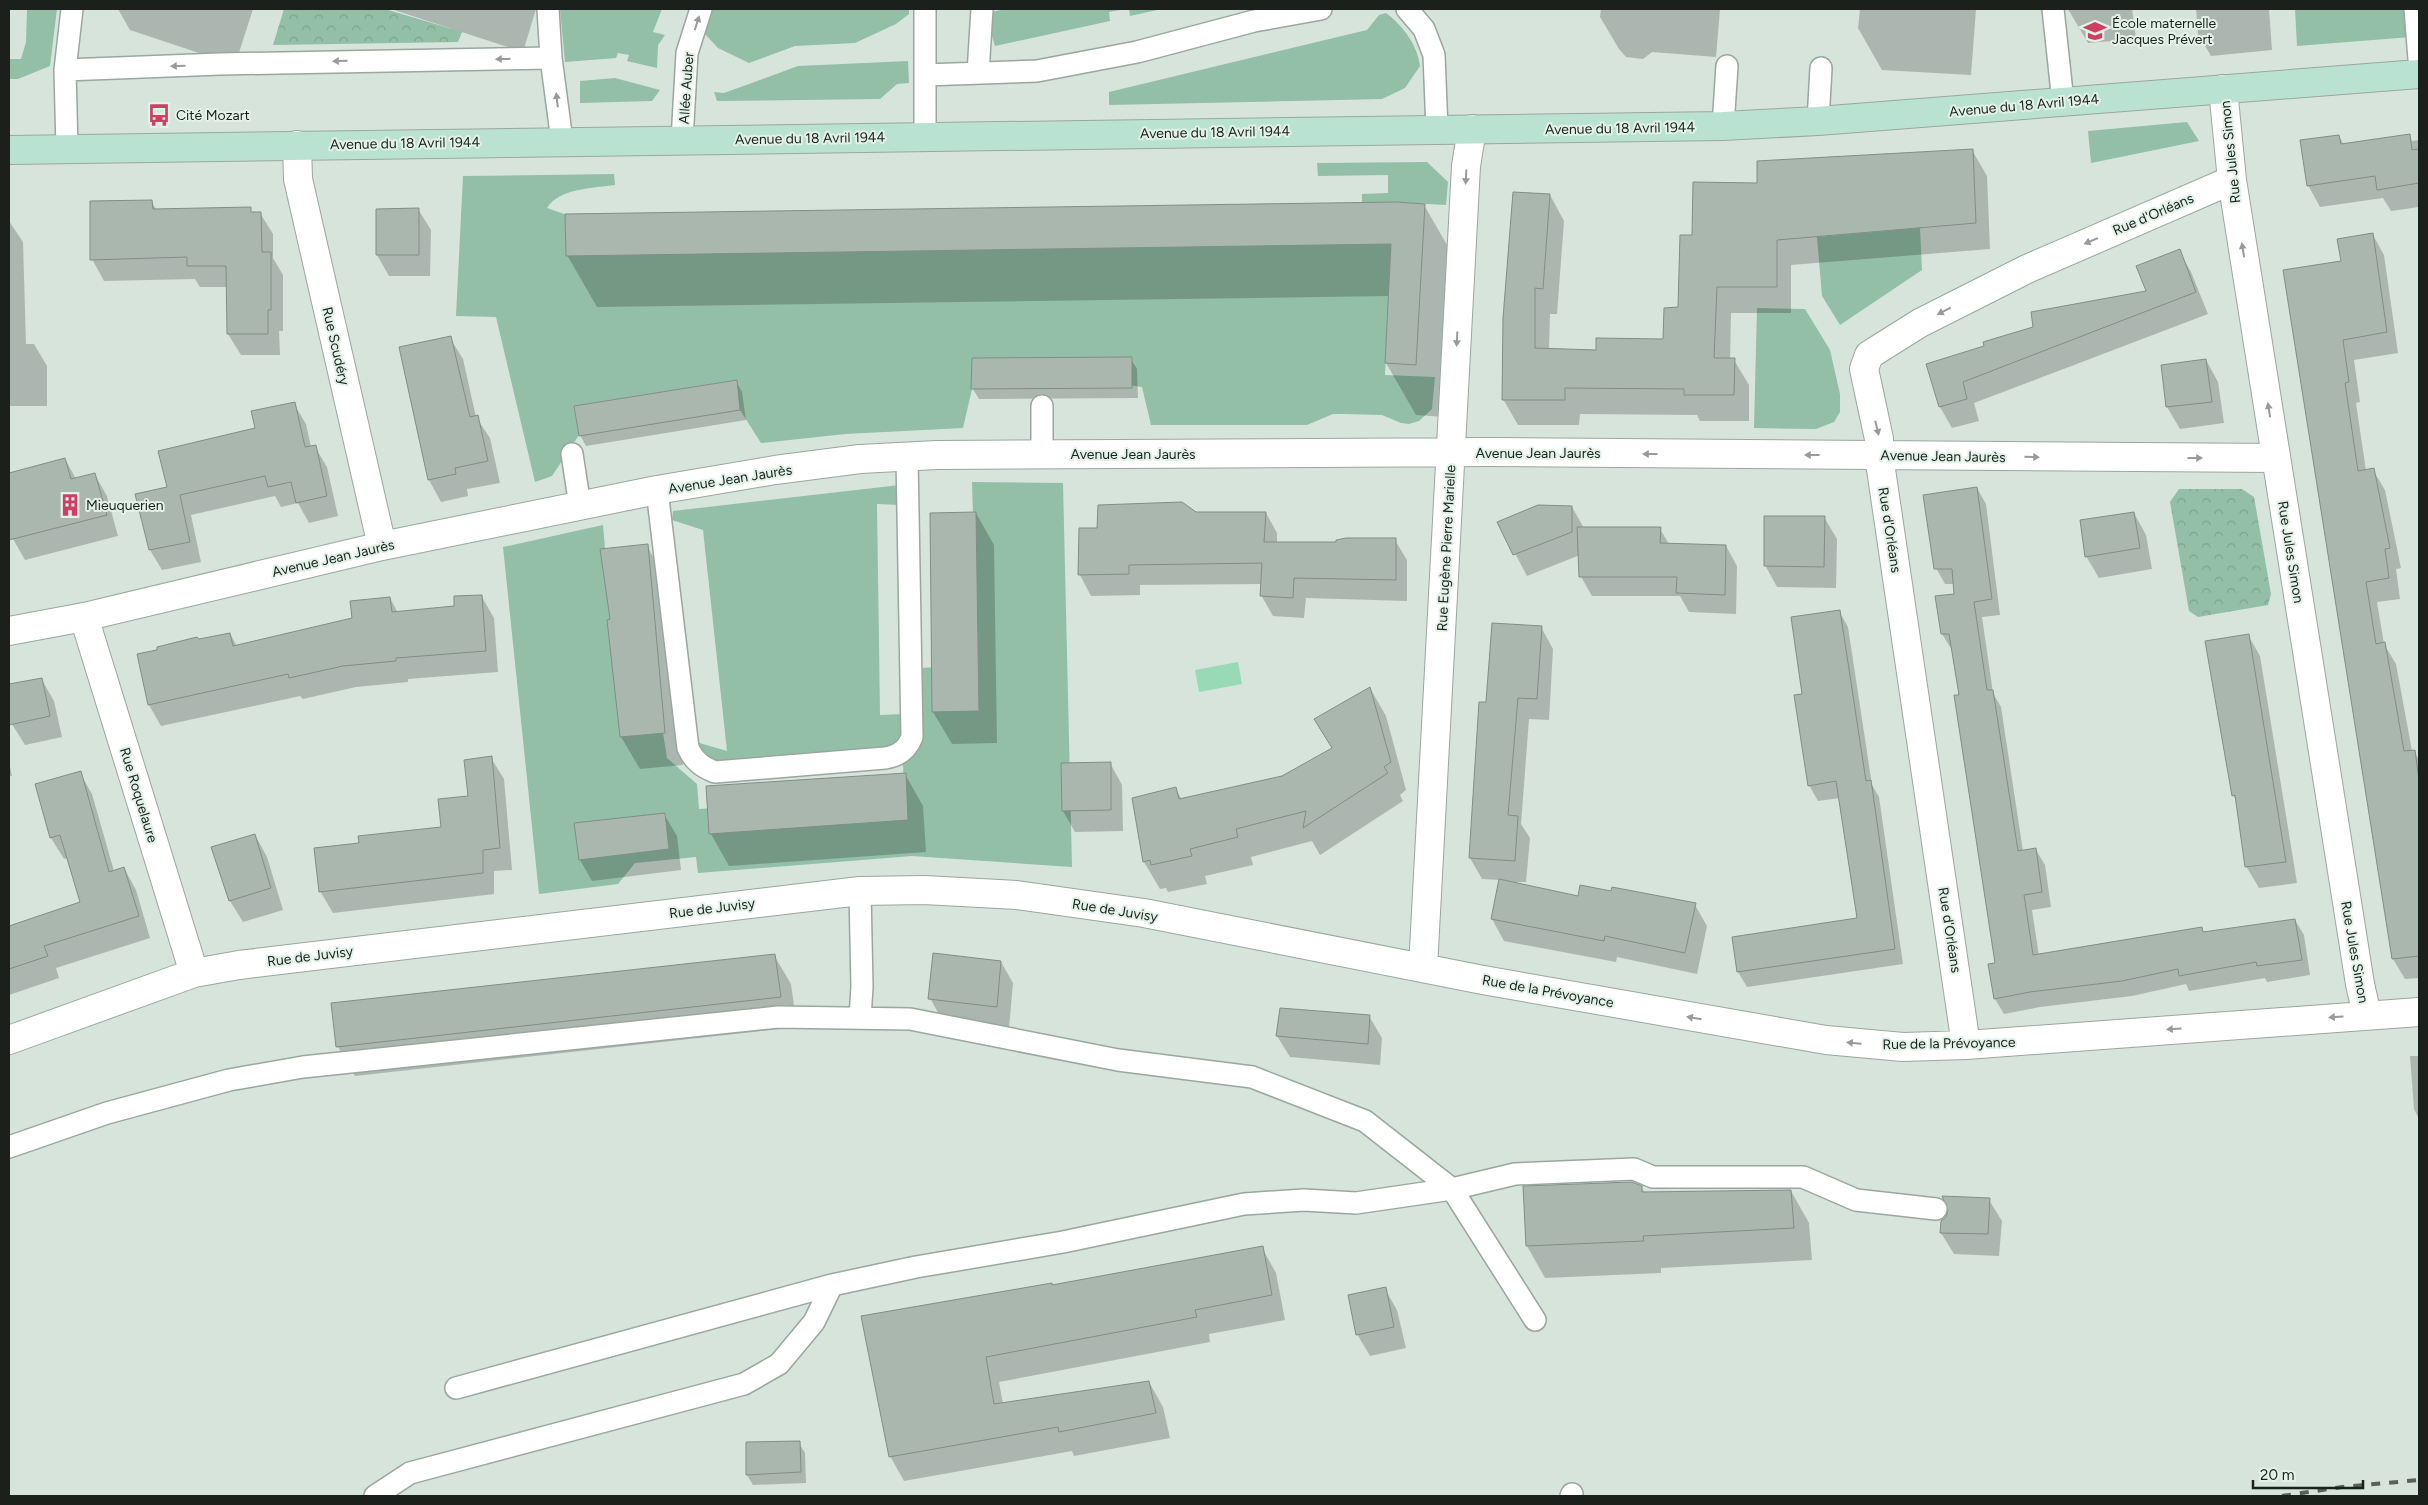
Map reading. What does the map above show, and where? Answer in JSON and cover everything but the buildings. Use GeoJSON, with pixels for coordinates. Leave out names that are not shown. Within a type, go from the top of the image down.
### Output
{"type":"FeatureCollection","features":[{"type":"Feature","properties":{"kind":"street","name":"Avenue du 18 Avril 1944"},"geometry":{"type":"LineString","coordinates":[[9,150],[1472,128],[1723,126],[1818,121],[2419,74]]}},
{"type":"Feature","properties":{"kind":"street","name":"Rue Jules Simon"},"geometry":{"type":"LineString","coordinates":[[2223,89],[2232,180],[2358,974],[2367,1014]]}},
{"type":"Feature","properties":{"kind":"street","name":"Rue Eugène Pierre Marielle"},"geometry":{"type":"LineString","coordinates":[[1424,968],[1466,166],[1472,128]]}},
{"type":"Feature","properties":{"kind":"street","name":"Rue Scudéry"},"geometry":{"type":"LineString","coordinates":[[298,145],[298,179],[382,546]]}},
{"type":"Feature","properties":{"kind":"street","name":"Rue d'Orléans"},"geometry":{"type":"LineString","coordinates":[[1966,1045],[1879,456],[1879,439],[1864,369],[1869,355],[1920,324],[2027,269],[2232,180]]}},
{"type":"Feature","properties":{"kind":"street","name":"Avenue Jean Jaurès"},"geometry":{"type":"LineString","coordinates":[[9,631],[84,617],[382,546],[657,490],[775,470],[860,459],[1042,454],[1451,453],[2276,458]]}},
{"type":"Feature","properties":{"kind":"street","name":"Rue Roquelaure"},"geometry":{"type":"LineString","coordinates":[[84,617],[194,973]]}},
{"type":"Feature","properties":{"kind":"street","name":"Rue de Juvisy"},"geometry":{"type":"LineString","coordinates":[[9,1040],[194,973],[248,964],[860,891],[924,890],[1017,894],[1144,913],[1424,968]]}},
{"type":"Feature","properties":{"kind":"street","name":"Rue de la Prévoyance"},"geometry":{"type":"LineString","coordinates":[[1424,968],[1826,1040],[1903,1047],[1966,1045],[2367,1014],[2419,1012]]}},
{"type":"Feature","properties":{"kind":"lane"},"geometry":{"type":"LineString","coordinates":[[67,149],[65,70],[72,9]]}},
{"type":"Feature","properties":{"kind":"lane"},"geometry":{"type":"LineString","coordinates":[[548,9],[551,58],[562,142]]}},
{"type":"Feature","properties":{"kind":"lane","name":"Allée Auber"},"geometry":{"type":"LineString","coordinates":[[682,140],[687,53],[701,9]]}},
{"type":"Feature","properties":{"kind":"lane"},"geometry":{"type":"LineString","coordinates":[[925,9],[925,136]]}},
{"type":"Feature","properties":{"kind":"lane"},"geometry":{"type":"LineString","coordinates":[[978,73],[982,9]]}},
{"type":"Feature","properties":{"kind":"lane"},"geometry":{"type":"LineString","coordinates":[[924,75],[1037,71],[1128,54],[1253,15],[1321,9]]}},
{"type":"Feature","properties":{"kind":"lane"},"geometry":{"type":"LineString","coordinates":[[1408,9],[1424,29],[1434,55],[1437,130]]}},
{"type":"Feature","properties":{"kind":"lane"},"geometry":{"type":"LineString","coordinates":[[2053,9],[2063,102]]}},
{"type":"Feature","properties":{"kind":"lane"},"geometry":{"type":"LineString","coordinates":[[2415,9],[2419,59]]}},
{"type":"Feature","properties":{"kind":"lane"},"geometry":{"type":"LineString","coordinates":[[65,70],[220,64],[551,58]]}},
{"type":"Feature","properties":{"kind":"lane"},"geometry":{"type":"LineString","coordinates":[[1723,126],[1727,66]]}},
{"type":"Feature","properties":{"kind":"lane"},"geometry":{"type":"LineString","coordinates":[[1818,121],[1820,68]]}},
{"type":"Feature","properties":{"kind":"lane"},"geometry":{"type":"LineString","coordinates":[[1042,406],[1042,454]]}},
{"type":"Feature","properties":{"kind":"lane"},"geometry":{"type":"LineString","coordinates":[[572,454],[580,506]]}},
{"type":"Feature","properties":{"kind":"lane"},"geometry":{"type":"LineString","coordinates":[[657,490],[688,748],[692,757],[705,768],[716,772],[885,758],[896,756],[904,750],[912,737],[907,457]]}},
{"type":"Feature","properties":{"kind":"lane"},"geometry":{"type":"LineString","coordinates":[[860,891],[862,987],[860,1018]]}},
{"type":"Feature","properties":{"kind":"lane"},"geometry":{"type":"LineString","coordinates":[[9,1147],[107,1113],[229,1080],[303,1067],[778,1017],[910,1019],[1118,1060],[1252,1078],[1366,1121],[1452,1189],[1535,1320]]}},
{"type":"Feature","properties":{"kind":"lane"},"geometry":{"type":"LineString","coordinates":[[456,1388],[832,1285],[916,1266],[1063,1242],[1244,1204],[1304,1200],[1356,1203],[1452,1189],[1515,1174],[1634,1169],[1653,1177],[1803,1177],[1856,1200],[1936,1209]]}},
{"type":"Feature","properties":{"kind":"lane"},"geometry":{"type":"LineString","coordinates":[[375,1496],[410,1472],[744,1384],[779,1364],[814,1322],[832,1285]]}},
{"type":"Feature","properties":{"kind":"green space"},"geometry":{"type":"Polygon","coordinates":[[[27,9],[57,9],[50,66],[18,79],[10,79],[9,59],[21,59],[26,42],[27,9]]]}},
{"type":"Feature","properties":{"kind":"green space"},"geometry":{"type":"Polygon","coordinates":[[[284,9],[385,9],[462,32],[458,42],[273,45],[284,9]]]}},
{"type":"Feature","properties":{"kind":"green space"},"geometry":{"type":"Polygon","coordinates":[[[560,9],[662,9],[653,32],[665,35],[658,45],[657,68],[627,61],[629,55],[618,53],[616,58],[565,62],[560,9]]]}},
{"type":"Feature","properties":{"kind":"green space"},"geometry":{"type":"Polygon","coordinates":[[[712,9],[909,9],[909,14],[896,24],[855,43],[795,46],[749,63],[718,48],[704,33],[712,9]]]}},
{"type":"Feature","properties":{"kind":"green space"},"geometry":{"type":"Polygon","coordinates":[[[1007,9],[1125,9],[1109,12],[1110,21],[995,46],[992,36],[991,12],[1007,9]]]}},
{"type":"Feature","properties":{"kind":"green space"},"geometry":{"type":"Polygon","coordinates":[[[1129,9],[1162,9],[1130,16],[1129,9]]]}},
{"type":"Feature","properties":{"kind":"green space"},"geometry":{"type":"Polygon","coordinates":[[[2295,9],[2408,9],[2411,37],[2297,46],[2295,9]]]}},
{"type":"Feature","properties":{"kind":"green space"},"geometry":{"type":"Polygon","coordinates":[[[1386,13],[1408,36],[1416,50],[1420,66],[1405,88],[1382,99],[1109,105],[1109,92],[1367,30],[1379,15],[1386,13]]]}},
{"type":"Feature","properties":{"kind":"green space"},"geometry":{"type":"Polygon","coordinates":[[[908,61],[909,83],[897,84],[880,99],[717,101],[714,92],[724,93],[798,66],[908,61]]]}},
{"type":"Feature","properties":{"kind":"green space"},"geometry":{"type":"Polygon","coordinates":[[[615,78],[660,90],[652,101],[580,103],[580,81],[615,78]]]}},
{"type":"Feature","properties":{"kind":"green space"},"geometry":{"type":"Polygon","coordinates":[[[2187,122],[2199,141],[2091,163],[2088,131],[2187,122]]]}},
{"type":"Feature","properties":{"kind":"green space"},"geometry":{"type":"Polygon","coordinates":[[[1427,162],[1448,182],[1446,205],[1394,202],[1385,375],[1435,377],[1432,409],[1419,421],[1409,424],[1401,423],[1382,415],[1333,414],[1307,425],[1151,425],[1142,387],[978,363],[963,428],[845,434],[761,443],[740,410],[736,380],[574,406],[579,435],[552,476],[535,482],[496,317],[456,316],[463,176],[614,174],[615,185],[587,188],[568,193],[553,201],[547,208],[570,216],[1362,241],[1362,194],[1388,193],[1388,175],[1318,176],[1317,163],[1427,162]]]}},
{"type":"Feature","properties":{"kind":"green space"},"geometry":{"type":"Polygon","coordinates":[[[1920,228],[1922,270],[1840,325],[1822,296],[1817,237],[1920,228]]]}},
{"type":"Feature","properties":{"kind":"green space"},"geometry":{"type":"Polygon","coordinates":[[[1757,308],[1805,309],[1830,350],[1840,394],[1840,412],[1834,422],[1816,429],[1754,428],[1757,308]]]}},
{"type":"Feature","properties":{"kind":"green space"},"geometry":{"type":"Polygon","coordinates":[[[972,482],[1063,483],[1072,867],[912,856],[698,873],[696,857],[635,863],[618,884],[539,894],[503,547],[603,525],[611,619],[607,620],[619,707],[620,737],[663,733],[667,758],[697,784],[699,809],[904,794],[903,761],[920,668],[938,667],[973,516],[972,482]]]}},
{"type":"Feature","properties":{"kind":"green space"},"geometry":{"type":"Polygon","coordinates":[[[900,485],[900,505],[877,504],[880,715],[904,714],[904,733],[891,748],[711,763],[697,751],[696,742],[727,751],[703,530],[672,520],[673,511],[900,485]]]}},
{"type":"Feature","properties":{"kind":"green space"},"geometry":{"type":"Polygon","coordinates":[[[2179,489],[2242,489],[2254,497],[2271,594],[2268,605],[2198,617],[2189,611],[2170,502],[2179,489]]]}},
{"type":"Feature","properties":{"kind":"shaded area"},"geometry":{"type":"Polygon","coordinates":[[[1238,662],[1242,684],[1199,692],[1195,670],[1238,662]]]}},
{"type":"Feature","properties":{"kind":"railway"},"geometry":{"type":"LineString","coordinates":[[2282,1496],[2342,1487],[2419,1480]]}},
{"type":"Feature","properties":{"kind":"place","name":"École maternelle Jacques Prévert"},"geometry":{"type":"Point","coordinates":[2095,31]}},
{"type":"Feature","properties":{"kind":"place","name":"Cité Mozart"},"geometry":{"type":"Point","coordinates":[159,115]}},
{"type":"Feature","properties":{"kind":"place","name":"Mieuquerien"},"geometry":{"type":"Point","coordinates":[70,505]}}]}
